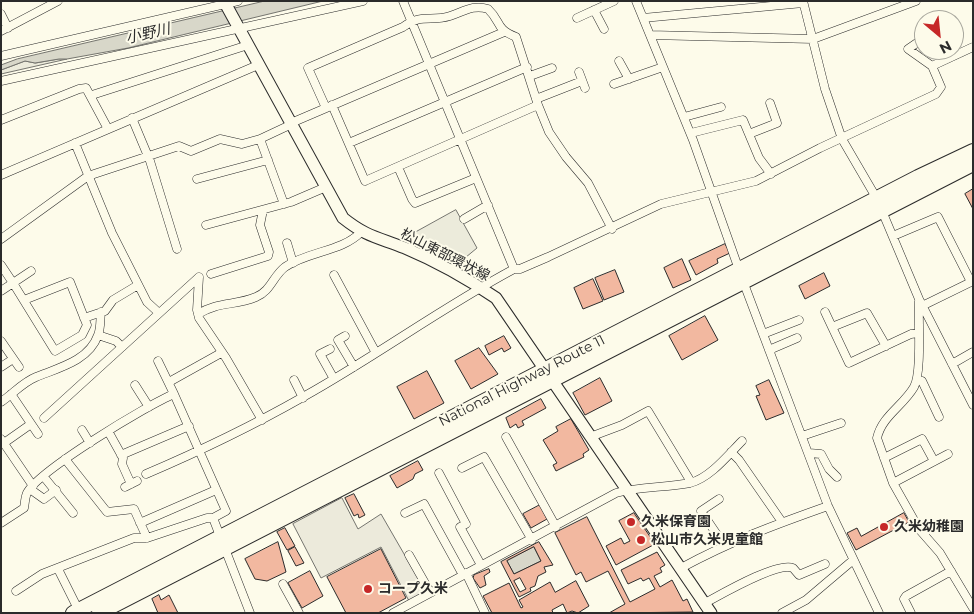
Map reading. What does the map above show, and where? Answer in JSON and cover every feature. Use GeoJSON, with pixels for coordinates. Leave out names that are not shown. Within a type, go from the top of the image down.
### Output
{"type":"FeatureCollection","features":[{"type":"Feature","properties":{"kind":"highway","name":"National Highway Route 11"},"geometry":{"type":"LineString","coordinates":[[77,612],[222,543],[741,276],[879,204],[973,151]]}},
{"type":"Feature","properties":{"kind":"highway","name":"National Highway Route 11"},"geometry":{"type":"LineString","coordinates":[[879,204],[973,164]]}},
{"type":"Feature","properties":{"kind":"highway","name":"National Highway Route 11"},"geometry":{"type":"LineString","coordinates":[[99,613],[222,543]]}},
{"type":"Feature","properties":{"kind":"main road","name":"松山東部環状線"},"geometry":{"type":"LineString","coordinates":[[226,4],[343,218],[361,232],[405,248],[480,287],[496,298],[708,608]]}},
{"type":"Feature","properties":{"kind":"street"},"geometry":{"type":"LineString","coordinates":[[1,14],[5,29],[58,1]]}},
{"type":"Feature","properties":{"kind":"street"},"geometry":{"type":"LineString","coordinates":[[1,56],[238,1]]}},
{"type":"Feature","properties":{"kind":"street"},"geometry":{"type":"LineString","coordinates":[[1,81],[238,26],[363,1]]}},
{"type":"Feature","properties":{"kind":"street"},"geometry":{"type":"LineString","coordinates":[[403,1],[514,269]]}},
{"type":"Feature","properties":{"kind":"street"},"geometry":{"type":"LineString","coordinates":[[577,18],[614,1]]}},
{"type":"Feature","properties":{"kind":"street"},"geometry":{"type":"LineString","coordinates":[[636,1],[691,133],[741,276],[828,506],[852,561],[879,613]]}},
{"type":"Feature","properties":{"kind":"street"},"geometry":{"type":"LineString","coordinates":[[650,35],[813,39],[903,3],[916,1]]}},
{"type":"Feature","properties":{"kind":"street"},"geometry":{"type":"LineString","coordinates":[[643,18],[803,2],[828,97],[842,139],[879,204],[921,303],[973,405]]}},
{"type":"Feature","properties":{"kind":"street"},"geometry":{"type":"LineString","coordinates":[[578,72],[583,84],[537,102],[461,140],[365,181],[348,143],[308,68],[403,27],[418,18],[449,16],[462,10],[484,7],[492,12],[504,32],[516,37],[537,102],[549,132],[566,157],[588,183],[612,228]]}},
{"type":"Feature","properties":{"kind":"street"},"geometry":{"type":"LineString","coordinates":[[594,10],[604,29]]}},
{"type":"Feature","properties":{"kind":"street"},"geometry":{"type":"LineString","coordinates":[[1,239],[88,176],[179,146],[196,151],[220,139],[242,144],[260,139],[329,106],[504,32]]}},
{"type":"Feature","properties":{"kind":"street"},"geometry":{"type":"LineString","coordinates":[[92,95],[248,45]]}},
{"type":"Feature","properties":{"kind":"street"},"geometry":{"type":"LineString","coordinates":[[914,45],[908,49],[914,53]]}},
{"type":"Feature","properties":{"kind":"street"},"geometry":{"type":"LineString","coordinates":[[932,66],[973,47]]}},
{"type":"Feature","properties":{"kind":"street"},"geometry":{"type":"LineString","coordinates":[[146,474],[200,451],[303,398],[480,287],[514,269],[520,269],[661,204],[756,181],[936,94],[941,87],[932,66],[924,60]]}},
{"type":"Feature","properties":{"kind":"street"},"geometry":{"type":"LineString","coordinates":[[619,61],[629,79]]}},
{"type":"Feature","properties":{"kind":"street"},"geometry":{"type":"LineString","coordinates":[[1,175],[258,65]]}},
{"type":"Feature","properties":{"kind":"street"},"geometry":{"type":"LineString","coordinates":[[348,143],[526,67]]}},
{"type":"Feature","properties":{"kind":"street"},"geometry":{"type":"LineString","coordinates":[[614,84],[664,67]]}},
{"type":"Feature","properties":{"kind":"street"},"geometry":{"type":"LineString","coordinates":[[530,76],[552,68]]}},
{"type":"Feature","properties":{"kind":"street"},"geometry":{"type":"LineString","coordinates":[[1,120],[79,89],[86,88],[92,95],[108,129]]}},
{"type":"Feature","properties":{"kind":"street"},"geometry":{"type":"LineString","coordinates":[[684,117],[721,107]]}},
{"type":"Feature","properties":{"kind":"street"},"geometry":{"type":"LineString","coordinates":[[749,134],[777,123],[774,107]]}},
{"type":"Feature","properties":{"kind":"street"},"geometry":{"type":"LineString","coordinates":[[132,118],[148,156],[177,249]]}},
{"type":"Feature","properties":{"kind":"street"},"geometry":{"type":"LineString","coordinates":[[691,133],[743,120],[759,158],[771,174]]}},
{"type":"Feature","properties":{"kind":"street"},"geometry":{"type":"LineString","coordinates":[[260,139],[284,204]]}},
{"type":"Feature","properties":{"kind":"street"},"geometry":{"type":"LineString","coordinates":[[75,143],[112,233],[147,302],[159,313]]}},
{"type":"Feature","properties":{"kind":"street"},"geometry":{"type":"LineString","coordinates":[[197,179],[268,160]]}},
{"type":"Feature","properties":{"kind":"street"},"geometry":{"type":"LineString","coordinates":[[398,167],[415,203],[476,178]]}},
{"type":"Feature","properties":{"kind":"street"},"geometry":{"type":"LineString","coordinates":[[206,225],[284,204],[326,187]]}},
{"type":"Feature","properties":{"kind":"street"},"geometry":{"type":"LineString","coordinates":[[464,219],[488,205]]}},
{"type":"Feature","properties":{"kind":"street"},"geometry":{"type":"LineString","coordinates":[[210,274],[268,256],[269,252],[260,225],[263,210]]}},
{"type":"Feature","properties":{"kind":"street"},"geometry":{"type":"LineString","coordinates":[[893,236],[938,217],[972,282],[921,303]]}},
{"type":"Feature","properties":{"kind":"street"},"geometry":{"type":"LineString","coordinates":[[198,314],[217,304],[239,302],[262,294],[283,268],[354,240],[361,232]]}},
{"type":"Feature","properties":{"kind":"street"},"geometry":{"type":"LineString","coordinates":[[287,243],[293,263]]}},
{"type":"Feature","properties":{"kind":"street"},"geometry":{"type":"LineString","coordinates":[[1,264],[56,351],[82,335],[87,325],[70,282],[24,300]]}},
{"type":"Feature","properties":{"kind":"street"},"geometry":{"type":"LineString","coordinates":[[1,291],[31,271]]}},
{"type":"Feature","properties":{"kind":"street"},"geometry":{"type":"LineString","coordinates":[[334,275],[376,353]]}},
{"type":"Feature","properties":{"kind":"street"},"geometry":{"type":"LineString","coordinates":[[44,418],[199,277],[198,314],[262,420]]}},
{"type":"Feature","properties":{"kind":"street"},"geometry":{"type":"LineString","coordinates":[[84,318],[101,312],[109,307],[113,300],[138,285]]}},
{"type":"Feature","properties":{"kind":"street"},"geometry":{"type":"LineString","coordinates":[[921,303],[917,380],[914,387],[884,421],[877,438],[894,483],[919,528],[940,553],[973,608]]}},
{"type":"Feature","properties":{"kind":"street"},"geometry":{"type":"LineString","coordinates":[[1,402],[28,381],[59,370],[78,359],[92,346],[98,335],[101,312]]}},
{"type":"Feature","properties":{"kind":"street"},"geometry":{"type":"LineString","coordinates":[[825,312],[849,363],[911,334],[918,333]]}},
{"type":"Feature","properties":{"kind":"street"},"geometry":{"type":"LineString","coordinates":[[832,327],[866,313],[886,346]]}},
{"type":"Feature","properties":{"kind":"street"},"geometry":{"type":"LineString","coordinates":[[763,334],[799,320]]}},
{"type":"Feature","properties":{"kind":"street"},"geometry":{"type":"LineString","coordinates":[[98,335],[116,341],[122,347]]}},
{"type":"Feature","properties":{"kind":"street"},"geometry":{"type":"LineString","coordinates":[[345,336],[338,340],[354,367]]}},
{"type":"Feature","properties":{"kind":"street"},"geometry":{"type":"LineString","coordinates":[[769,350],[798,338]]}},
{"type":"Feature","properties":{"kind":"street"},"geometry":{"type":"LineString","coordinates":[[1,341],[19,367]]}},
{"type":"Feature","properties":{"kind":"street"},"geometry":{"type":"LineString","coordinates":[[330,348],[320,354],[334,379]]}},
{"type":"Feature","properties":{"kind":"street"},"geometry":{"type":"LineString","coordinates":[[952,364],[973,352]]}},
{"type":"Feature","properties":{"kind":"street"},"geometry":{"type":"LineString","coordinates":[[169,382],[221,353]]}},
{"type":"Feature","properties":{"kind":"street"},"geometry":{"type":"LineString","coordinates":[[1,367],[13,359]]}},
{"type":"Feature","properties":{"kind":"street"},"geometry":{"type":"LineString","coordinates":[[16,591],[35,578],[134,538],[147,538],[207,518],[213,518],[226,511],[158,361]]}},
{"type":"Feature","properties":{"kind":"street"},"geometry":{"type":"LineString","coordinates":[[294,380],[303,398]]}},
{"type":"Feature","properties":{"kind":"street"},"geometry":{"type":"LineString","coordinates":[[917,380],[922,381],[939,417]]}},
{"type":"Feature","properties":{"kind":"street"},"geometry":{"type":"LineString","coordinates":[[135,385],[148,407]]}},
{"type":"Feature","properties":{"kind":"street"},"geometry":{"type":"LineString","coordinates":[[12,394],[38,434]]}},
{"type":"Feature","properties":{"kind":"street"},"geometry":{"type":"LineString","coordinates":[[1,523],[24,508],[27,493],[32,487],[65,459],[148,407],[174,394]]}},
{"type":"Feature","properties":{"kind":"street"},"geometry":{"type":"LineString","coordinates":[[590,437],[622,425],[648,411],[691,482]]}},
{"type":"Feature","properties":{"kind":"street"},"geometry":{"type":"LineString","coordinates":[[31,424],[3,441],[32,487],[44,499],[56,490]]}},
{"type":"Feature","properties":{"kind":"street"},"geometry":{"type":"LineString","coordinates":[[802,436],[842,424]]}},
{"type":"Feature","properties":{"kind":"street"},"geometry":{"type":"LineString","coordinates":[[121,455],[189,426]]}},
{"type":"Feature","properties":{"kind":"street"},"geometry":{"type":"LineString","coordinates":[[82,430],[90,443]]}},
{"type":"Feature","properties":{"kind":"street"},"geometry":{"type":"LineString","coordinates":[[108,431],[121,455],[122,464],[131,484]]}},
{"type":"Feature","properties":{"kind":"street"},"geometry":{"type":"LineString","coordinates":[[506,437],[556,527]]}},
{"type":"Feature","properties":{"kind":"street"},"geometry":{"type":"LineString","coordinates":[[884,458],[922,439],[934,462]]}},
{"type":"Feature","properties":{"kind":"street"},"geometry":{"type":"LineString","coordinates":[[392,613],[556,527],[602,499],[627,490],[691,482],[708,472],[742,442]]}},
{"type":"Feature","properties":{"kind":"street"},"geometry":{"type":"LineString","coordinates":[[731,452],[739,460],[782,522]]}},
{"type":"Feature","properties":{"kind":"street"},"geometry":{"type":"LineString","coordinates":[[809,453],[821,454],[829,469],[837,477]]}},
{"type":"Feature","properties":{"kind":"street"},"geometry":{"type":"LineString","coordinates":[[894,483],[948,454]]}},
{"type":"Feature","properties":{"kind":"street"},"geometry":{"type":"LineString","coordinates":[[462,468],[484,457],[532,540]]}},
{"type":"Feature","properties":{"kind":"street"},"geometry":{"type":"LineString","coordinates":[[65,459],[107,512],[134,509],[147,538]]}},
{"type":"Feature","properties":{"kind":"street"},"geometry":{"type":"LineString","coordinates":[[439,473],[466,524],[460,527],[481,565]]}},
{"type":"Feature","properties":{"kind":"street"},"geometry":{"type":"LineString","coordinates":[[44,477],[73,513]]}},
{"type":"Feature","properties":{"kind":"street"},"geometry":{"type":"LineString","coordinates":[[140,524],[216,490]]}},
{"type":"Feature","properties":{"kind":"street"},"geometry":{"type":"LineString","coordinates":[[720,499],[701,511],[724,545]]}},
{"type":"Feature","properties":{"kind":"street"},"geometry":{"type":"LineString","coordinates":[[405,513],[424,504],[465,574],[485,613]]}},
{"type":"Feature","properties":{"kind":"street"},"geometry":{"type":"LineString","coordinates":[[680,568],[724,545],[828,506]]}},
{"type":"Feature","properties":{"kind":"street"},"geometry":{"type":"LineString","coordinates":[[213,518],[250,613]]}},
{"type":"Feature","properties":{"kind":"street"},"geometry":{"type":"LineString","coordinates":[[410,555],[430,592]]}},
{"type":"Feature","properties":{"kind":"street"},"geometry":{"type":"LineString","coordinates":[[782,613],[806,600],[852,561]]}},
{"type":"Feature","properties":{"kind":"street"},"geometry":{"type":"LineString","coordinates":[[708,608],[736,586],[783,567],[792,568],[799,575],[825,564]]}},
{"type":"Feature","properties":{"kind":"street"},"geometry":{"type":"LineString","coordinates":[[58,569],[77,612]]}},
{"type":"Feature","properties":{"kind":"street"},"geometry":{"type":"LineString","coordinates":[[911,613],[904,599],[906,596],[951,571]]}},
{"type":"Feature","properties":{"kind":"street"},"geometry":{"type":"LineString","coordinates":[[283,584],[299,613]]}},
{"type":"Feature","properties":{"kind":"shaded area"},"geometry":{"type":"Polygon","coordinates":[[[67,59],[1,74],[1,70],[25,61],[35,63],[67,59]]]}},
{"type":"Feature","properties":{"kind":"shaded area"},"geometry":{"type":"Polygon","coordinates":[[[456,210],[477,248],[454,267],[398,242],[456,210]]]}},
{"type":"Feature","properties":{"kind":"shaded area"},"geometry":{"type":"Polygon","coordinates":[[[342,498],[358,529],[381,514],[426,592],[409,601],[381,547],[321,578],[293,524],[342,498]]]}},
{"type":"Feature","properties":{"kind":"water","name":"小野川"},"geometry":{"type":"Polygon","coordinates":[[[265,1],[323,1],[128,48],[67,59],[35,63],[25,61],[1,70],[1,65],[17,59],[265,1]]]}},
{"type":"Feature","properties":{"kind":"water"},"geometry":{"type":"Polygon","coordinates":[[[534,547],[541,561],[514,574],[507,561],[534,547]]]}},
{"type":"Feature","properties":{"kind":"building"},"geometry":{"type":"Polygon","coordinates":[[[973,189],[973,209],[965,194],[973,189]]]}},
{"type":"Feature","properties":{"kind":"building"},"geometry":{"type":"Polygon","coordinates":[[[725,244],[730,253],[717,259],[718,263],[696,275],[689,261],[725,244]]]}},
{"type":"Feature","properties":{"kind":"building"},"geometry":{"type":"Polygon","coordinates":[[[682,259],[691,280],[673,288],[664,268],[682,259]]]}},
{"type":"Feature","properties":{"kind":"building"},"geometry":{"type":"Polygon","coordinates":[[[615,270],[624,292],[604,300],[595,278],[615,270]]]}},
{"type":"Feature","properties":{"kind":"building"},"geometry":{"type":"Polygon","coordinates":[[[824,273],[830,286],[805,299],[799,286],[824,273]]]}},
{"type":"Feature","properties":{"kind":"building"},"geometry":{"type":"Polygon","coordinates":[[[593,279],[603,301],[583,309],[574,288],[593,279]]]}},
{"type":"Feature","properties":{"kind":"building"},"geometry":{"type":"Polygon","coordinates":[[[705,316],[718,340],[682,360],[669,336],[705,316]]]}},
{"type":"Feature","properties":{"kind":"building"},"geometry":{"type":"Polygon","coordinates":[[[504,336],[511,348],[504,352],[502,348],[489,355],[485,346],[504,336]]]}},
{"type":"Feature","properties":{"kind":"building"},"geometry":{"type":"Polygon","coordinates":[[[479,348],[498,374],[471,389],[455,361],[479,348]]]}},
{"type":"Feature","properties":{"kind":"building"},"geometry":{"type":"Polygon","coordinates":[[[427,371],[444,403],[414,419],[397,387],[427,371]]]}},
{"type":"Feature","properties":{"kind":"building"},"geometry":{"type":"Polygon","coordinates":[[[600,378],[612,401],[585,415],[573,393],[600,378]]]}},
{"type":"Feature","properties":{"kind":"building"},"geometry":{"type":"Polygon","coordinates":[[[769,380],[784,413],[766,420],[756,396],[760,395],[756,386],[769,380]]]}},
{"type":"Feature","properties":{"kind":"building"},"geometry":{"type":"Polygon","coordinates":[[[541,399],[546,408],[522,421],[524,425],[518,428],[516,424],[510,428],[506,418],[541,399]]]}},
{"type":"Feature","properties":{"kind":"building"},"geometry":{"type":"Polygon","coordinates":[[[571,419],[589,450],[583,454],[584,457],[556,471],[553,465],[557,463],[543,440],[558,431],[556,427],[571,419]]]}},
{"type":"Feature","properties":{"kind":"building"},"geometry":{"type":"Polygon","coordinates":[[[418,461],[423,470],[415,474],[413,479],[397,488],[390,476],[418,461]]]}},
{"type":"Feature","properties":{"kind":"building"},"geometry":{"type":"Polygon","coordinates":[[[354,494],[365,515],[359,518],[358,514],[354,516],[345,498],[354,494]]]}},
{"type":"Feature","properties":{"kind":"building"},"geometry":{"type":"Polygon","coordinates":[[[540,505],[547,519],[531,528],[523,514],[540,505]]]}},
{"type":"Feature","properties":{"kind":"building"},"geometry":{"type":"Polygon","coordinates":[[[634,513],[655,544],[616,565],[606,546],[621,538],[624,544],[630,541],[619,521],[634,513]]]}},
{"type":"Feature","properties":{"kind":"building"},"geometry":{"type":"Polygon","coordinates":[[[904,513],[909,522],[856,550],[847,533],[857,528],[861,536],[904,513]]]}},
{"type":"Feature","properties":{"kind":"building"},"geometry":{"type":"Polygon","coordinates":[[[587,517],[630,602],[655,589],[649,578],[643,581],[641,578],[628,584],[621,570],[657,552],[665,565],[660,568],[662,572],[654,576],[660,587],[672,580],[683,601],[687,599],[693,612],[609,613],[625,604],[608,571],[586,582],[581,572],[576,575],[555,533],[587,517]]]}},
{"type":"Feature","properties":{"kind":"building"},"geometry":{"type":"Polygon","coordinates":[[[285,528],[295,546],[287,550],[277,532],[285,528]]]}},
{"type":"Feature","properties":{"kind":"building"},"geometry":{"type":"Polygon","coordinates":[[[278,542],[286,572],[267,581],[255,579],[245,559],[278,542]]]}},
{"type":"Feature","properties":{"kind":"building"},"geometry":{"type":"Polygon","coordinates":[[[539,542],[553,565],[544,567],[546,572],[538,576],[535,586],[530,588],[531,591],[519,597],[501,562],[539,542]],[[534,547],[507,561],[514,574],[541,561],[534,547]],[[520,578],[514,581],[520,592],[526,589],[520,578]]]}},
{"type":"Feature","properties":{"kind":"building"},"geometry":{"type":"Polygon","coordinates":[[[295,547],[304,563],[296,566],[288,551],[295,547]]]}},
{"type":"Feature","properties":{"kind":"building"},"geometry":{"type":"Polygon","coordinates":[[[381,549],[406,598],[378,613],[346,613],[327,577],[381,549]]]}},
{"type":"Feature","properties":{"kind":"building"},"geometry":{"type":"Polygon","coordinates":[[[489,569],[490,572],[484,576],[486,585],[480,588],[473,578],[474,575],[489,569]]]}},
{"type":"Feature","properties":{"kind":"building"},"geometry":{"type":"Polygon","coordinates":[[[310,571],[323,596],[302,608],[288,583],[310,571]]]}},
{"type":"Feature","properties":{"kind":"building"},"geometry":{"type":"Polygon","coordinates":[[[576,581],[589,606],[578,613],[572,611],[567,613],[563,604],[552,610],[553,613],[492,613],[483,596],[509,583],[521,608],[523,607],[519,600],[550,582],[555,592],[576,581]]]}},
{"type":"Feature","properties":{"kind":"building"},"geometry":{"type":"Polygon","coordinates":[[[159,595],[161,600],[169,595],[178,613],[158,613],[152,599],[159,595]]]}},
{"type":"Feature","properties":{"kind":"place","name":"久米保育園"},"geometry":{"type":"Point","coordinates":[631,522]}},
{"type":"Feature","properties":{"kind":"place","name":"久米幼稚園"},"geometry":{"type":"Point","coordinates":[884,527]}},
{"type":"Feature","properties":{"kind":"place","name":"松山市久米児童館"},"geometry":{"type":"Point","coordinates":[641,540]}},
{"type":"Feature","properties":{"kind":"place","name":"コープ久米"},"geometry":{"type":"Point","coordinates":[368,589]}}]}
